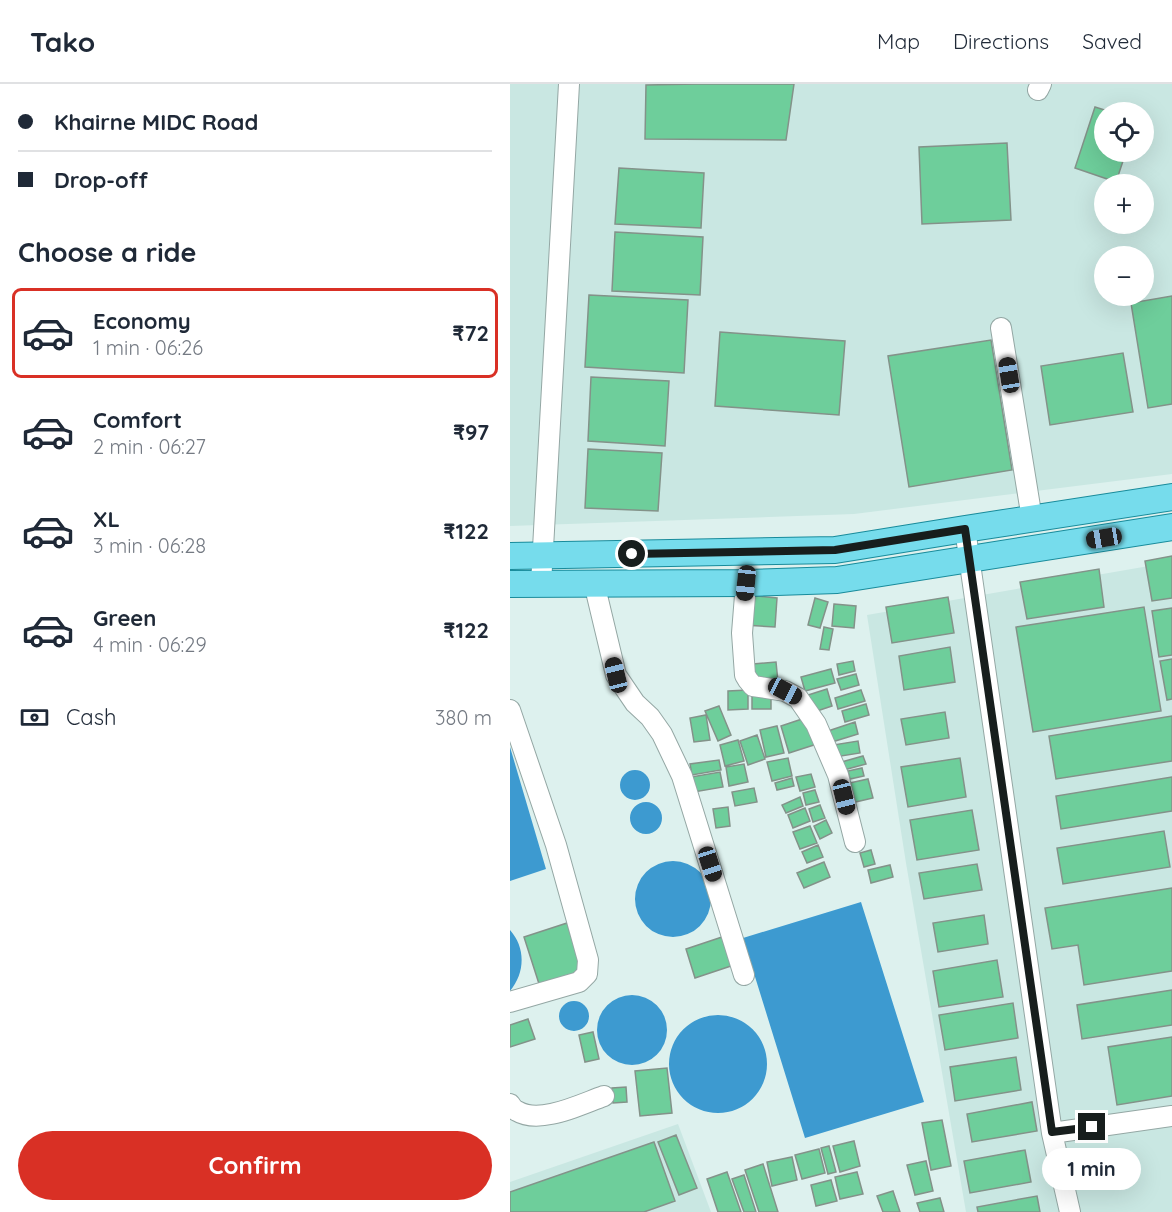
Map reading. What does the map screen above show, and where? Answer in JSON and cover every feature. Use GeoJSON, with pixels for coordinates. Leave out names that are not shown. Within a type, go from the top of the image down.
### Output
{"type":"FeatureCollection","features":[{"type":"Feature","properties":{"kind":"main road"},"geometry":{"type":"LineString","coordinates":[[510,556],[835,550],[1172,497]]}},
{"type":"Feature","properties":{"kind":"main road"},"geometry":{"type":"LineString","coordinates":[[510,584],[746,583],[837,580],[1172,527]]}},
{"type":"Feature","properties":{"kind":"street"},"geometry":{"type":"LineString","coordinates":[[541,584],[569,84]]}},
{"type":"Feature","properties":{"kind":"street"},"geometry":{"type":"LineString","coordinates":[[1001,328],[1032,519]]}},
{"type":"Feature","properties":{"kind":"street"},"geometry":{"type":"LineString","coordinates":[[965,529],[1052,1132],[1070,1212]]}},
{"type":"Feature","properties":{"kind":"street"},"geometry":{"type":"LineString","coordinates":[[594,583],[616,675],[635,704],[650,717],[662,734],[682,776],[744,975]]}},
{"type":"Feature","properties":{"kind":"street"},"geometry":{"type":"LineString","coordinates":[[746,583],[742,633],[748,680],[753,686],[785,691],[798,698],[816,724],[838,775],[855,842]]}},
{"type":"Feature","properties":{"kind":"street"},"geometry":{"type":"LineString","coordinates":[[510,710],[556,845],[588,960],[586,974],[579,981],[510,1002]]}},
{"type":"Feature","properties":{"kind":"street"},"geometry":{"type":"LineString","coordinates":[[510,1104],[517,1111],[532,1116],[548,1115],[604,1096]]}},
{"type":"Feature","properties":{"kind":"street"},"geometry":{"type":"LineString","coordinates":[[1052,1132],[1172,1116]]}},
{"type":"Feature","properties":{"kind":"shaded area"},"geometry":{"type":"Polygon","coordinates":[[[510,84],[1172,84],[1172,474],[854,514],[510,526],[510,84]]]}},
{"type":"Feature","properties":{"kind":"shaded area"},"geometry":{"type":"Polygon","coordinates":[[[1172,562],[1172,1212],[966,1212],[906,863],[867,615],[1172,562]]]}},
{"type":"Feature","properties":{"kind":"shaded area"},"geometry":{"type":"Polygon","coordinates":[[[678,1124],[711,1212],[510,1212],[510,1182],[678,1124]]]}},
{"type":"Feature","properties":{"kind":"water"},"geometry":{"type":"Polygon","coordinates":[[[510,747],[546,869],[510,881],[510,747]]]}},
{"type":"Feature","properties":{"kind":"water"},"geometry":{"type":"Polygon","coordinates":[[[635,770],[641,771],[649,779],[649,791],[641,799],[635,800],[629,799],[621,791],[620,785],[621,779],[629,771],[635,770]]]}},
{"type":"Feature","properties":{"kind":"water"},"geometry":{"type":"Polygon","coordinates":[[[646,802],[657,807],[662,818],[657,829],[646,834],[635,829],[630,818],[635,807],[646,802]]]}},
{"type":"Feature","properties":{"kind":"water"},"geometry":{"type":"Polygon","coordinates":[[[673,861],[687,864],[700,872],[708,885],[711,899],[708,913],[700,926],[687,934],[673,937],[659,934],[646,926],[638,913],[635,899],[638,885],[646,872],[659,864],[673,861]]]}},
{"type":"Feature","properties":{"kind":"water"},"geometry":{"type":"Polygon","coordinates":[[[861,902],[924,1102],[805,1138],[743,938],[861,902]]]}},
{"type":"Feature","properties":{"kind":"water"},"geometry":{"type":"Polygon","coordinates":[[[510,930],[519,945],[522,960],[519,976],[510,991],[510,930]]]}},
{"type":"Feature","properties":{"kind":"water"},"geometry":{"type":"Polygon","coordinates":[[[625,995],[639,995],[652,1001],[661,1010],[667,1023],[665,1043],[657,1055],[639,1065],[625,1065],[612,1059],[603,1050],[597,1037],[597,1023],[603,1010],[612,1001],[625,995]]]}},
{"type":"Feature","properties":{"kind":"water"},"geometry":{"type":"Polygon","coordinates":[[[574,1001],[585,1005],[589,1016],[585,1027],[574,1031],[563,1027],[559,1016],[563,1005],[574,1001]]]}},
{"type":"Feature","properties":{"kind":"water"},"geometry":{"type":"Polygon","coordinates":[[[718,1015],[728,1016],[745,1023],[759,1037],[766,1054],[766,1074],[759,1091],[745,1105],[728,1112],[718,1113],[708,1112],[691,1105],[677,1091],[670,1074],[669,1064],[670,1054],[677,1037],[691,1023],[708,1016],[718,1015]]]}},
{"type":"Feature","properties":{"kind":"building"},"geometry":{"type":"Polygon","coordinates":[[[794,84],[786,140],[645,139],[646,85],[794,84]]]}},
{"type":"Feature","properties":{"kind":"building"},"geometry":{"type":"Polygon","coordinates":[[[1094,110],[1094,162],[1123,162],[1119,174],[1094,174],[1075,168],[1094,110]]]}},
{"type":"Feature","properties":{"kind":"building"},"geometry":{"type":"Polygon","coordinates":[[[1007,143],[1011,220],[922,224],[919,147],[1007,143]]]}},
{"type":"Feature","properties":{"kind":"building"},"geometry":{"type":"Polygon","coordinates":[[[619,168],[704,173],[701,228],[615,224],[619,168]]]}},
{"type":"Feature","properties":{"kind":"building"},"geometry":{"type":"Polygon","coordinates":[[[615,232],[703,237],[700,295],[612,291],[615,232]]]}},
{"type":"Feature","properties":{"kind":"building"},"geometry":{"type":"Polygon","coordinates":[[[589,295],[688,300],[684,373],[585,367],[589,295]]]}},
{"type":"Feature","properties":{"kind":"building"},"geometry":{"type":"Polygon","coordinates":[[[1172,296],[1172,404],[1148,408],[1131,306],[1154,306],[1154,299],[1172,296]]]}},
{"type":"Feature","properties":{"kind":"building"},"geometry":{"type":"Polygon","coordinates":[[[720,332],[845,341],[839,415],[715,406],[720,332]]]}},
{"type":"Feature","properties":{"kind":"building"},"geometry":{"type":"Polygon","coordinates":[[[991,340],[1012,470],[909,487],[888,356],[991,340]]]}},
{"type":"Feature","properties":{"kind":"building"},"geometry":{"type":"Polygon","coordinates":[[[1123,353],[1133,412],[1050,425],[1041,366],[1123,353]]]}},
{"type":"Feature","properties":{"kind":"building"},"geometry":{"type":"Polygon","coordinates":[[[591,377],[669,381],[665,446],[588,441],[591,377]]]}},
{"type":"Feature","properties":{"kind":"building"},"geometry":{"type":"Polygon","coordinates":[[[588,449],[662,453],[658,511],[585,508],[588,449]]]}},
{"type":"Feature","properties":{"kind":"building"},"geometry":{"type":"Polygon","coordinates":[[[1172,556],[1172,598],[1152,601],[1145,561],[1172,556]]]}},
{"type":"Feature","properties":{"kind":"building"},"geometry":{"type":"Polygon","coordinates":[[[1099,569],[1104,607],[1027,619],[1020,582],[1099,569]]]}},
{"type":"Feature","properties":{"kind":"building"},"geometry":{"type":"Polygon","coordinates":[[[747,595],[777,598],[775,627],[744,625],[747,595]]]}},
{"type":"Feature","properties":{"kind":"building"},"geometry":{"type":"Polygon","coordinates":[[[948,597],[954,633],[892,643],[886,607],[948,597]]]}},
{"type":"Feature","properties":{"kind":"building"},"geometry":{"type":"Polygon","coordinates":[[[815,598],[828,602],[820,628],[808,625],[815,598]]]}},
{"type":"Feature","properties":{"kind":"building"},"geometry":{"type":"Polygon","coordinates":[[[834,604],[856,606],[854,628],[832,626],[834,604]]]}},
{"type":"Feature","properties":{"kind":"building"},"geometry":{"type":"Polygon","coordinates":[[[1144,607],[1161,711],[1033,732],[1016,627],[1144,607]]]}},
{"type":"Feature","properties":{"kind":"building"},"geometry":{"type":"Polygon","coordinates":[[[1172,608],[1172,655],[1159,657],[1152,611],[1172,608]]]}},
{"type":"Feature","properties":{"kind":"building"},"geometry":{"type":"Polygon","coordinates":[[[824,627],[833,629],[829,650],[820,649],[824,627]]]}},
{"type":"Feature","properties":{"kind":"building"},"geometry":{"type":"Polygon","coordinates":[[[950,647],[955,682],[904,690],[899,656],[950,647]]]}},
{"type":"Feature","properties":{"kind":"building"},"geometry":{"type":"Polygon","coordinates":[[[1172,659],[1172,699],[1167,700],[1160,661],[1172,659]]]}},
{"type":"Feature","properties":{"kind":"building"},"geometry":{"type":"Polygon","coordinates":[[[853,661],[855,671],[839,675],[837,664],[853,661]]]}},
{"type":"Feature","properties":{"kind":"building"},"geometry":{"type":"Polygon","coordinates":[[[776,662],[778,682],[755,685],[753,664],[776,662]]]}},
{"type":"Feature","properties":{"kind":"building"},"geometry":{"type":"Polygon","coordinates":[[[831,669],[835,683],[805,691],[801,677],[831,669]]]}},
{"type":"Feature","properties":{"kind":"building"},"geometry":{"type":"Polygon","coordinates":[[[856,674],[859,685],[841,690],[837,679],[856,674]]]}},
{"type":"Feature","properties":{"kind":"building"},"geometry":{"type":"Polygon","coordinates":[[[827,689],[832,706],[811,713],[805,696],[827,689]]]}},
{"type":"Feature","properties":{"kind":"building"},"geometry":{"type":"Polygon","coordinates":[[[748,690],[748,709],[728,710],[728,691],[748,690]]]}},
{"type":"Feature","properties":{"kind":"building"},"geometry":{"type":"Polygon","coordinates":[[[752,690],[771,690],[771,709],[752,709],[752,690]]]}},
{"type":"Feature","properties":{"kind":"building"},"geometry":{"type":"Polygon","coordinates":[[[861,690],[865,701],[838,709],[835,698],[861,690]]]}},
{"type":"Feature","properties":{"kind":"building"},"geometry":{"type":"Polygon","coordinates":[[[866,704],[869,715],[845,722],[842,711],[866,704]]]}},
{"type":"Feature","properties":{"kind":"building"},"geometry":{"type":"Polygon","coordinates":[[[719,706],[731,735],[718,741],[705,711],[719,706]]]}},
{"type":"Feature","properties":{"kind":"building"},"geometry":{"type":"Polygon","coordinates":[[[945,712],[949,738],[906,745],[901,719],[945,712]]]}},
{"type":"Feature","properties":{"kind":"building"},"geometry":{"type":"Polygon","coordinates":[[[706,715],[710,740],[694,742],[690,718],[706,715]]]}},
{"type":"Feature","properties":{"kind":"building"},"geometry":{"type":"Polygon","coordinates":[[[1172,716],[1172,761],[1056,779],[1049,736],[1172,716]]]}},
{"type":"Feature","properties":{"kind":"building"},"geometry":{"type":"Polygon","coordinates":[[[808,717],[817,744],[789,753],[781,726],[808,717]]]}},
{"type":"Feature","properties":{"kind":"building"},"geometry":{"type":"Polygon","coordinates":[[[855,722],[858,734],[832,742],[828,731],[855,722]]]}},
{"type":"Feature","properties":{"kind":"building"},"geometry":{"type":"Polygon","coordinates":[[[777,726],[784,753],[766,757],[760,730],[777,726]]]}},
{"type":"Feature","properties":{"kind":"building"},"geometry":{"type":"Polygon","coordinates":[[[757,735],[765,759],[748,765],[740,741],[757,735]]]}},
{"type":"Feature","properties":{"kind":"building"},"geometry":{"type":"Polygon","coordinates":[[[738,740],[744,761],[725,766],[720,745],[738,740]]]}},
{"type":"Feature","properties":{"kind":"building"},"geometry":{"type":"Polygon","coordinates":[[[858,741],[860,753],[835,757],[833,745],[858,741]]]}},
{"type":"Feature","properties":{"kind":"building"},"geometry":{"type":"Polygon","coordinates":[[[863,756],[866,764],[840,771],[838,763],[863,756]]]}},
{"type":"Feature","properties":{"kind":"building"},"geometry":{"type":"Polygon","coordinates":[[[788,758],[792,776],[772,781],[767,762],[788,758]]]}},
{"type":"Feature","properties":{"kind":"building"},"geometry":{"type":"Polygon","coordinates":[[[960,758],[966,797],[908,807],[901,767],[960,758]]]}},
{"type":"Feature","properties":{"kind":"building"},"geometry":{"type":"Polygon","coordinates":[[[719,760],[721,770],[692,775],[690,764],[719,760]]]}},
{"type":"Feature","properties":{"kind":"building"},"geometry":{"type":"Polygon","coordinates":[[[744,764],[748,782],[729,786],[726,767],[744,764]]]}},
{"type":"Feature","properties":{"kind":"building"},"geometry":{"type":"Polygon","coordinates":[[[862,768],[864,776],[850,779],[848,771],[862,768]]]}},
{"type":"Feature","properties":{"kind":"building"},"geometry":{"type":"Polygon","coordinates":[[[720,772],[723,787],[694,792],[691,777],[720,772]]]}},
{"type":"Feature","properties":{"kind":"building"},"geometry":{"type":"Polygon","coordinates":[[[811,774],[815,787],[800,791],[796,777],[811,774]]]}},
{"type":"Feature","properties":{"kind":"building"},"geometry":{"type":"Polygon","coordinates":[[[1172,777],[1172,811],[1061,829],[1056,796],[1172,777]]]}},
{"type":"Feature","properties":{"kind":"building"},"geometry":{"type":"Polygon","coordinates":[[[792,778],[794,786],[777,790],[775,783],[792,778]]]}},
{"type":"Feature","properties":{"kind":"building"},"geometry":{"type":"Polygon","coordinates":[[[868,779],[873,798],[851,803],[845,784],[868,779]]]}},
{"type":"Feature","properties":{"kind":"building"},"geometry":{"type":"Polygon","coordinates":[[[754,788],[757,802],[735,806],[732,792],[754,788]]]}},
{"type":"Feature","properties":{"kind":"building"},"geometry":{"type":"Polygon","coordinates":[[[815,790],[819,802],[806,805],[803,793],[815,790]]]}},
{"type":"Feature","properties":{"kind":"building"},"geometry":{"type":"Polygon","coordinates":[[[800,797],[803,806],[786,813],[782,805],[800,797]]]}},
{"type":"Feature","properties":{"kind":"building"},"geometry":{"type":"Polygon","coordinates":[[[820,805],[825,818],[813,822],[809,809],[820,805]]]}},
{"type":"Feature","properties":{"kind":"building"},"geometry":{"type":"Polygon","coordinates":[[[728,807],[730,826],[716,828],[713,809],[728,807]]]}},
{"type":"Feature","properties":{"kind":"building"},"geometry":{"type":"Polygon","coordinates":[[[805,808],[810,821],[793,828],[788,815],[805,808]]]}},
{"type":"Feature","properties":{"kind":"building"},"geometry":{"type":"Polygon","coordinates":[[[972,810],[979,850],[917,860],[910,820],[972,810]]]}},
{"type":"Feature","properties":{"kind":"building"},"geometry":{"type":"Polygon","coordinates":[[[826,820],[832,833],[820,839],[814,826],[826,820]]]}},
{"type":"Feature","properties":{"kind":"building"},"geometry":{"type":"Polygon","coordinates":[[[810,826],[817,843],[800,849],[793,832],[810,826]]]}},
{"type":"Feature","properties":{"kind":"building"},"geometry":{"type":"Polygon","coordinates":[[[1164,831],[1170,867],[1063,884],[1057,848],[1164,831]]]}},
{"type":"Feature","properties":{"kind":"building"},"geometry":{"type":"Polygon","coordinates":[[[818,845],[823,857],[807,863],[802,852],[818,845]]]}},
{"type":"Feature","properties":{"kind":"building"},"geometry":{"type":"Polygon","coordinates":[[[871,850],[875,864],[864,867],[860,853],[871,850]]]}},
{"type":"Feature","properties":{"kind":"building"},"geometry":{"type":"Polygon","coordinates":[[[824,862],[830,877],[804,888],[797,873],[824,862]]]}},
{"type":"Feature","properties":{"kind":"building"},"geometry":{"type":"Polygon","coordinates":[[[977,864],[982,890],[924,899],[919,873],[977,864]]]}},
{"type":"Feature","properties":{"kind":"building"},"geometry":{"type":"Polygon","coordinates":[[[890,865],[893,877],[871,883],[868,870],[890,865]]]}},
{"type":"Feature","properties":{"kind":"building"},"geometry":{"type":"Polygon","coordinates":[[[1172,888],[1172,971],[1084,985],[1078,945],[1052,949],[1045,908],[1172,888]]]}},
{"type":"Feature","properties":{"kind":"building"},"geometry":{"type":"Polygon","coordinates":[[[984,915],[988,944],[938,952],[933,923],[984,915]]]}},
{"type":"Feature","properties":{"kind":"building"},"geometry":{"type":"Polygon","coordinates":[[[567,923],[584,976],[541,990],[524,937],[567,923]]]}},
{"type":"Feature","properties":{"kind":"building"},"geometry":{"type":"Polygon","coordinates":[[[722,937],[731,966],[695,978],[686,949],[722,937]]]}},
{"type":"Feature","properties":{"kind":"building"},"geometry":{"type":"Polygon","coordinates":[[[997,960],[1003,997],[939,1007],[933,971],[997,960]]]}},
{"type":"Feature","properties":{"kind":"building"},"geometry":{"type":"Polygon","coordinates":[[[1172,990],[1172,1025],[1082,1039],[1077,1005],[1172,990]]]}},
{"type":"Feature","properties":{"kind":"building"},"geometry":{"type":"Polygon","coordinates":[[[1013,1003],[1018,1038],[945,1050],[939,1015],[1013,1003]]]}},
{"type":"Feature","properties":{"kind":"building"},"geometry":{"type":"Polygon","coordinates":[[[528,1019],[535,1039],[510,1047],[510,1025],[528,1019]]]}},
{"type":"Feature","properties":{"kind":"building"},"geometry":{"type":"Polygon","coordinates":[[[593,1032],[599,1059],[585,1062],[579,1035],[593,1032]]]}},
{"type":"Feature","properties":{"kind":"building"},"geometry":{"type":"Polygon","coordinates":[[[1172,1037],[1172,1096],[1117,1105],[1108,1047],[1172,1037]]]}},
{"type":"Feature","properties":{"kind":"building"},"geometry":{"type":"Polygon","coordinates":[[[1016,1057],[1021,1090],[955,1101],[950,1067],[1016,1057]]]}},
{"type":"Feature","properties":{"kind":"building"},"geometry":{"type":"Polygon","coordinates":[[[667,1068],[672,1113],[640,1116],[635,1071],[667,1068]]]}},
{"type":"Feature","properties":{"kind":"building"},"geometry":{"type":"Polygon","coordinates":[[[626,1087],[627,1102],[613,1103],[612,1088],[626,1087]]]}},
{"type":"Feature","properties":{"kind":"building"},"geometry":{"type":"Polygon","coordinates":[[[1032,1102],[1037,1131],[972,1142],[967,1114],[1032,1102]]]}},
{"type":"Feature","properties":{"kind":"building"},"geometry":{"type":"Polygon","coordinates":[[[942,1120],[951,1166],[931,1170],[922,1123],[942,1120]]]}},
{"type":"Feature","properties":{"kind":"building"},"geometry":{"type":"Polygon","coordinates":[[[676,1135],[697,1188],[679,1195],[658,1142],[676,1135]]]}},
{"type":"Feature","properties":{"kind":"building"},"geometry":{"type":"Polygon","coordinates":[[[854,1141],[860,1166],[840,1172],[833,1146],[854,1141]]]}},
{"type":"Feature","properties":{"kind":"building"},"geometry":{"type":"Polygon","coordinates":[[[654,1142],[675,1201],[644,1212],[510,1212],[510,1192],[654,1142]]]}},
{"type":"Feature","properties":{"kind":"building"},"geometry":{"type":"Polygon","coordinates":[[[829,1146],[836,1172],[828,1174],[821,1148],[829,1146]]]}},
{"type":"Feature","properties":{"kind":"building"},"geometry":{"type":"Polygon","coordinates":[[[819,1149],[825,1173],[802,1179],[795,1155],[819,1149]]]}},
{"type":"Feature","properties":{"kind":"building"},"geometry":{"type":"Polygon","coordinates":[[[1025,1150],[1031,1182],[970,1193],[964,1161],[1025,1150]]]}},
{"type":"Feature","properties":{"kind":"building"},"geometry":{"type":"Polygon","coordinates":[[[792,1157],[797,1180],[772,1186],[767,1162],[792,1157]]]}},
{"type":"Feature","properties":{"kind":"building"},"geometry":{"type":"Polygon","coordinates":[[[926,1161],[933,1191],[915,1195],[907,1165],[926,1161]]]}},
{"type":"Feature","properties":{"kind":"building"},"geometry":{"type":"Polygon","coordinates":[[[763,1164],[778,1212],[759,1212],[745,1170],[763,1164]]]}},
{"type":"Feature","properties":{"kind":"building"},"geometry":{"type":"Polygon","coordinates":[[[727,1172],[741,1212],[718,1212],[707,1179],[727,1172]]]}},
{"type":"Feature","properties":{"kind":"building"},"geometry":{"type":"Polygon","coordinates":[[[857,1172],[863,1194],[840,1199],[835,1177],[857,1172]]]}},
{"type":"Feature","properties":{"kind":"building"},"geometry":{"type":"Polygon","coordinates":[[[744,1175],[756,1212],[744,1212],[732,1179],[744,1175]]]}},
{"type":"Feature","properties":{"kind":"building"},"geometry":{"type":"Polygon","coordinates":[[[831,1180],[837,1201],[816,1206],[811,1185],[831,1180]]]}},
{"type":"Feature","properties":{"kind":"building"},"geometry":{"type":"Polygon","coordinates":[[[893,1191],[900,1212],[883,1212],[877,1196],[893,1191]]]}},
{"type":"Feature","properties":{"kind":"building"},"geometry":{"type":"Polygon","coordinates":[[[1037,1196],[1040,1212],[978,1212],[977,1207],[1037,1196]]]}},
{"type":"Feature","properties":{"kind":"building"},"geometry":{"type":"Polygon","coordinates":[[[940,1198],[944,1212],[920,1212],[917,1203],[940,1198]]]}},
{"type":"Feature","properties":{"kind":"route"},"geometry":{"type":"LineString","coordinates":[[632,554],[835,550],[965,529],[1052,1132],[1092,1127]]}}]}
